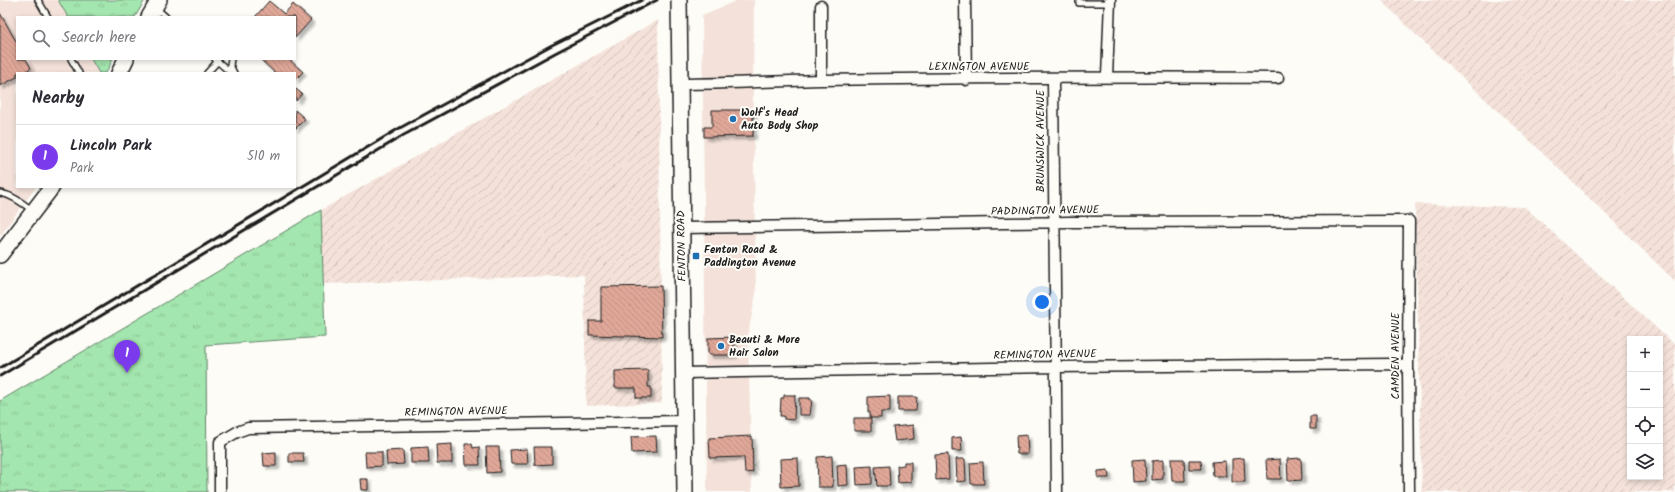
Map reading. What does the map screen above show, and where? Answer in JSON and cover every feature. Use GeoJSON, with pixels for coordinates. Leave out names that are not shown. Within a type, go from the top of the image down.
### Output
{"type":"FeatureCollection","features":[{"type":"Feature","properties":{"kind":"street","name":"FENTON ROAD"},"geometry":{"type":"LineString","coordinates":[[679,0],[685,492]]}},
{"type":"Feature","properties":{"kind":"street"},"geometry":{"type":"LineString","coordinates":[[965,0],[966,80]]}},
{"type":"Feature","properties":{"kind":"street"},"geometry":{"type":"LineString","coordinates":[[1107,77],[1110,1]]}},
{"type":"Feature","properties":{"kind":"street"},"geometry":{"type":"LineString","coordinates":[[821,6],[821,80]]}},
{"type":"Feature","properties":{"kind":"street"},"geometry":{"type":"LineString","coordinates":[[120,72],[126,60]]}},
{"type":"Feature","properties":{"kind":"street","name":"LEXINGTON AVENUE"},"geometry":{"type":"LineString","coordinates":[[680,84],[821,80],[966,80],[1107,77],[1278,78]]}},
{"type":"Feature","properties":{"kind":"street","name":"BRUNSWICK AVENUE"},"geometry":{"type":"LineString","coordinates":[[1053,79],[1053,222],[1057,492]]}},
{"type":"Feature","properties":{"kind":"street"},"geometry":{"type":"LineString","coordinates":[[0,255],[51,188]]}},
{"type":"Feature","properties":{"kind":"street","name":"PADDINGTON AVENUE"},"geometry":{"type":"LineString","coordinates":[[682,228],[1053,222],[1409,221]]}},
{"type":"Feature","properties":{"kind":"street","name":"CAMDEN AVENUE"},"geometry":{"type":"LineString","coordinates":[[1409,221],[1409,492]]}},
{"type":"Feature","properties":{"kind":"street","name":"REMINGTON AVENUE"},"geometry":{"type":"LineString","coordinates":[[683,373],[1055,367],[1408,365]]}},
{"type":"Feature","properties":{"kind":"street","name":"REMINGTON AVENUE"},"geometry":{"type":"LineString","coordinates":[[220,492],[220,442],[248,428],[684,421]]}},
{"type":"Feature","properties":{"kind":"lane"},"geometry":{"type":"LineString","coordinates":[[38,0],[47,16]]}},
{"type":"Feature","properties":{"kind":"lane"},"geometry":{"type":"LineString","coordinates":[[1079,0],[1079,3],[1110,1]]}},
{"type":"Feature","properties":{"kind":"lane"},"geometry":{"type":"LineString","coordinates":[[72,60],[78,72]]}},
{"type":"Feature","properties":{"kind":"lane"},"geometry":{"type":"LineString","coordinates":[[208,72],[216,60],[232,72]]}},
{"type":"Feature","properties":{"kind":"lane"},"geometry":{"type":"LineString","coordinates":[[231,60],[230,65],[233,72]]}},
{"type":"Feature","properties":{"kind":"lane"},"geometry":{"type":"LineString","coordinates":[[0,193],[7,194],[35,211]]}},
{"type":"Feature","properties":{"kind":"shaded area"},"geometry":{"type":"Polygon","coordinates":[[[0,0],[58,0],[67,16],[16,16],[16,60],[92,60],[98,72],[16,72],[16,188],[35,188],[0,236],[0,0]]]}},
{"type":"Feature","properties":{"kind":"shaded area"},"geometry":{"type":"Polygon","coordinates":[[[738,0],[754,0],[753,97],[756,294],[748,335],[752,492],[707,492],[702,15],[738,0]]]}},
{"type":"Feature","properties":{"kind":"shaded area"},"geometry":{"type":"Polygon","coordinates":[[[1381,0],[1675,0],[1675,281],[1527,138],[1413,32],[1381,0]]]}},
{"type":"Feature","properties":{"kind":"shaded area"},"geometry":{"type":"Polygon","coordinates":[[[658,20],[662,403],[586,406],[584,275],[323,284],[321,210],[658,20]]]}},
{"type":"Feature","properties":{"kind":"shaded area"},"geometry":{"type":"Polygon","coordinates":[[[1415,204],[1525,207],[1675,345],[1675,492],[1422,492],[1415,204]]]}},
{"type":"Feature","properties":{"kind":"green space"},"geometry":{"type":"Polygon","coordinates":[[[58,0],[145,0],[136,16],[67,16],[58,0]]]}},
{"type":"Feature","properties":{"kind":"green space"},"geometry":{"type":"Polygon","coordinates":[[[92,60],[112,60],[106,72],[98,72],[92,60]]]}},
{"type":"Feature","properties":{"kind":"green space"},"geometry":{"type":"Polygon","coordinates":[[[321,210],[325,337],[206,345],[207,492],[0,492],[0,401],[321,210]]]}},
{"type":"Feature","properties":{"kind":"building"},"geometry":{"type":"Polygon","coordinates":[[[269,1],[284,14],[293,4],[311,20],[296,37],[296,16],[256,16],[269,1]]]}},
{"type":"Feature","properties":{"kind":"building"},"geometry":{"type":"Polygon","coordinates":[[[0,13],[16,41],[16,60],[27,60],[31,68],[25,72],[16,72],[16,78],[0,86],[0,13]]]}},
{"type":"Feature","properties":{"kind":"building"},"geometry":{"type":"Polygon","coordinates":[[[261,60],[290,60],[303,72],[296,79],[296,72],[274,72],[261,60]]]}},
{"type":"Feature","properties":{"kind":"building"},"geometry":{"type":"Polygon","coordinates":[[[296,89],[302,94],[296,101],[296,89]]]}},
{"type":"Feature","properties":{"kind":"building","name":"Wolf's Head Auto Body Shop"},"geometry":{"type":"Polygon","coordinates":[[[712,110],[753,110],[753,136],[704,137],[704,127],[712,127],[712,110]]]}},
{"type":"Feature","properties":{"kind":"building"},"geometry":{"type":"Polygon","coordinates":[[[296,111],[305,119],[296,128],[296,111]]]}},
{"type":"Feature","properties":{"kind":"building"},"geometry":{"type":"Polygon","coordinates":[[[661,286],[662,337],[589,335],[589,321],[601,321],[601,287],[661,286]]]}},
{"type":"Feature","properties":{"kind":"building","name":"Beauti & More Hair Salon"},"geometry":{"type":"Polygon","coordinates":[[[734,337],[734,355],[708,354],[708,338],[734,337]]]}},
{"type":"Feature","properties":{"kind":"building"},"geometry":{"type":"Polygon","coordinates":[[[648,370],[648,387],[651,387],[651,398],[636,398],[636,388],[615,388],[615,371],[648,370]]]}},
{"type":"Feature","properties":{"kind":"building"},"geometry":{"type":"Polygon","coordinates":[[[784,395],[795,395],[794,420],[784,419],[784,416],[780,416],[781,398],[784,398],[784,395]]]}},
{"type":"Feature","properties":{"kind":"building"},"geometry":{"type":"Polygon","coordinates":[[[890,396],[890,412],[881,412],[881,418],[870,418],[870,412],[868,412],[868,397],[890,396]]]}},
{"type":"Feature","properties":{"kind":"building"},"geometry":{"type":"Polygon","coordinates":[[[898,397],[917,397],[916,411],[898,411],[898,397]]]}},
{"type":"Feature","properties":{"kind":"building"},"geometry":{"type":"Polygon","coordinates":[[[799,398],[810,398],[810,400],[812,400],[810,415],[799,415],[799,398]]]}},
{"type":"Feature","properties":{"kind":"building"},"geometry":{"type":"Polygon","coordinates":[[[1310,416],[1316,416],[1316,429],[1310,429],[1310,416]]]}},
{"type":"Feature","properties":{"kind":"building"},"geometry":{"type":"Polygon","coordinates":[[[854,418],[871,418],[871,431],[854,431],[854,418]]]}},
{"type":"Feature","properties":{"kind":"building"},"geometry":{"type":"Polygon","coordinates":[[[913,425],[914,439],[895,441],[893,427],[913,425]]]}},
{"type":"Feature","properties":{"kind":"building"},"geometry":{"type":"Polygon","coordinates":[[[1027,435],[1028,454],[1017,454],[1016,436],[1027,435]]]}},
{"type":"Feature","properties":{"kind":"building"},"geometry":{"type":"Polygon","coordinates":[[[656,436],[657,452],[632,453],[631,437],[656,436]]]}},
{"type":"Feature","properties":{"kind":"building"},"geometry":{"type":"Polygon","coordinates":[[[752,436],[753,472],[745,473],[744,457],[710,458],[709,438],[752,436]]]}},
{"type":"Feature","properties":{"kind":"building"},"geometry":{"type":"Polygon","coordinates":[[[961,437],[962,451],[952,451],[952,438],[961,437]]]}},
{"type":"Feature","properties":{"kind":"building"},"geometry":{"type":"Polygon","coordinates":[[[452,444],[452,463],[437,463],[436,445],[452,444]]]}},
{"type":"Feature","properties":{"kind":"building"},"geometry":{"type":"Polygon","coordinates":[[[465,444],[472,444],[473,448],[479,447],[480,465],[466,465],[465,444]]]}},
{"type":"Feature","properties":{"kind":"building"},"geometry":{"type":"Polygon","coordinates":[[[428,447],[429,463],[411,463],[411,448],[428,447]]]}},
{"type":"Feature","properties":{"kind":"building"},"geometry":{"type":"Polygon","coordinates":[[[486,447],[499,447],[500,472],[487,473],[486,447]]]}},
{"type":"Feature","properties":{"kind":"building"},"geometry":{"type":"Polygon","coordinates":[[[534,447],[552,447],[552,464],[535,465],[534,447]]]}},
{"type":"Feature","properties":{"kind":"building"},"geometry":{"type":"Polygon","coordinates":[[[527,449],[528,464],[511,464],[510,450],[527,449]]]}},
{"type":"Feature","properties":{"kind":"building"},"geometry":{"type":"Polygon","coordinates":[[[403,450],[404,464],[387,465],[386,451],[403,450]]]}},
{"type":"Feature","properties":{"kind":"building"},"geometry":{"type":"Polygon","coordinates":[[[276,452],[276,466],[264,466],[263,453],[276,452]]]}},
{"type":"Feature","properties":{"kind":"building"},"geometry":{"type":"Polygon","coordinates":[[[365,452],[382,452],[382,466],[366,467],[365,452]]]}},
{"type":"Feature","properties":{"kind":"building"},"geometry":{"type":"Polygon","coordinates":[[[289,453],[303,453],[304,462],[289,462],[289,453]]]}},
{"type":"Feature","properties":{"kind":"building"},"geometry":{"type":"Polygon","coordinates":[[[948,454],[949,479],[936,480],[935,455],[948,454]]]}},
{"type":"Feature","properties":{"kind":"building"},"geometry":{"type":"Polygon","coordinates":[[[832,456],[833,487],[818,487],[817,457],[832,456]]]}},
{"type":"Feature","properties":{"kind":"building"},"geometry":{"type":"Polygon","coordinates":[[[798,458],[799,486],[781,487],[780,459],[798,458]]]}},
{"type":"Feature","properties":{"kind":"building"},"geometry":{"type":"Polygon","coordinates":[[[1244,458],[1245,482],[1232,482],[1232,459],[1244,458]]]}},
{"type":"Feature","properties":{"kind":"building"},"geometry":{"type":"Polygon","coordinates":[[[1301,458],[1302,480],[1288,481],[1287,459],[1301,458]]]}},
{"type":"Feature","properties":{"kind":"building"},"geometry":{"type":"Polygon","coordinates":[[[956,459],[965,459],[966,481],[957,482],[956,459]]]}},
{"type":"Feature","properties":{"kind":"building"},"geometry":{"type":"Polygon","coordinates":[[[1145,459],[1146,481],[1133,482],[1132,460],[1145,459]]]}},
{"type":"Feature","properties":{"kind":"building"},"geometry":{"type":"Polygon","coordinates":[[[1171,459],[1184,459],[1185,481],[1172,481],[1171,459]]]}},
{"type":"Feature","properties":{"kind":"building"},"geometry":{"type":"Polygon","coordinates":[[[1280,459],[1281,479],[1267,479],[1266,460],[1280,459]]]}},
{"type":"Feature","properties":{"kind":"building"},"geometry":{"type":"Polygon","coordinates":[[[1163,460],[1163,479],[1152,480],[1152,461],[1163,460]]]}},
{"type":"Feature","properties":{"kind":"building"},"geometry":{"type":"Polygon","coordinates":[[[1189,460],[1201,460],[1202,469],[1189,469],[1189,460]]]}},
{"type":"Feature","properties":{"kind":"building"},"geometry":{"type":"Polygon","coordinates":[[[1225,461],[1226,476],[1213,476],[1212,462],[1225,461]]]}},
{"type":"Feature","properties":{"kind":"building"},"geometry":{"type":"Polygon","coordinates":[[[904,462],[911,462],[911,482],[898,483],[897,466],[904,465],[904,462]]]}},
{"type":"Feature","properties":{"kind":"building"},"geometry":{"type":"Polygon","coordinates":[[[983,462],[984,484],[971,484],[970,463],[983,462]]]}},
{"type":"Feature","properties":{"kind":"building"},"geometry":{"type":"Polygon","coordinates":[[[847,464],[848,485],[838,486],[837,465],[847,464]]]}},
{"type":"Feature","properties":{"kind":"building"},"geometry":{"type":"Polygon","coordinates":[[[872,466],[872,484],[857,485],[856,467],[872,466]]]}},
{"type":"Feature","properties":{"kind":"building"},"geometry":{"type":"Polygon","coordinates":[[[889,466],[890,486],[877,486],[875,467],[889,466]]]}},
{"type":"Feature","properties":{"kind":"building"},"geometry":{"type":"Polygon","coordinates":[[[1108,470],[1109,478],[1098,478],[1098,471],[1108,470]]]}},
{"type":"Feature","properties":{"kind":"building"},"geometry":{"type":"Polygon","coordinates":[[[360,479],[368,479],[368,490],[361,490],[360,479]]]}},
{"type":"Feature","properties":{"kind":"railway"},"geometry":{"type":"LineString","coordinates":[[0,368],[398,129],[550,46],[642,0]]}},
{"type":"Feature","properties":{"kind":"railway"},"geometry":{"type":"LineString","coordinates":[[0,376],[404,135],[555,53],[657,0]]}},
{"type":"Feature","properties":{"kind":"place","name":"Wolf's Head Auto Body Shop"},"geometry":{"type":"Point","coordinates":[733,119]}},
{"type":"Feature","properties":{"kind":"place","name":"Fenton Road & Paddington Avenue"},"geometry":{"type":"Point","coordinates":[696,256]}},
{"type":"Feature","properties":{"kind":"place","name":"Beauti & More Hair Salon"},"geometry":{"type":"Point","coordinates":[721,346]}},
{"type":"Feature","properties":{"kind":"place","name":"Lincoln Park"},"geometry":{"type":"Point","coordinates":[127,373]}}]}
